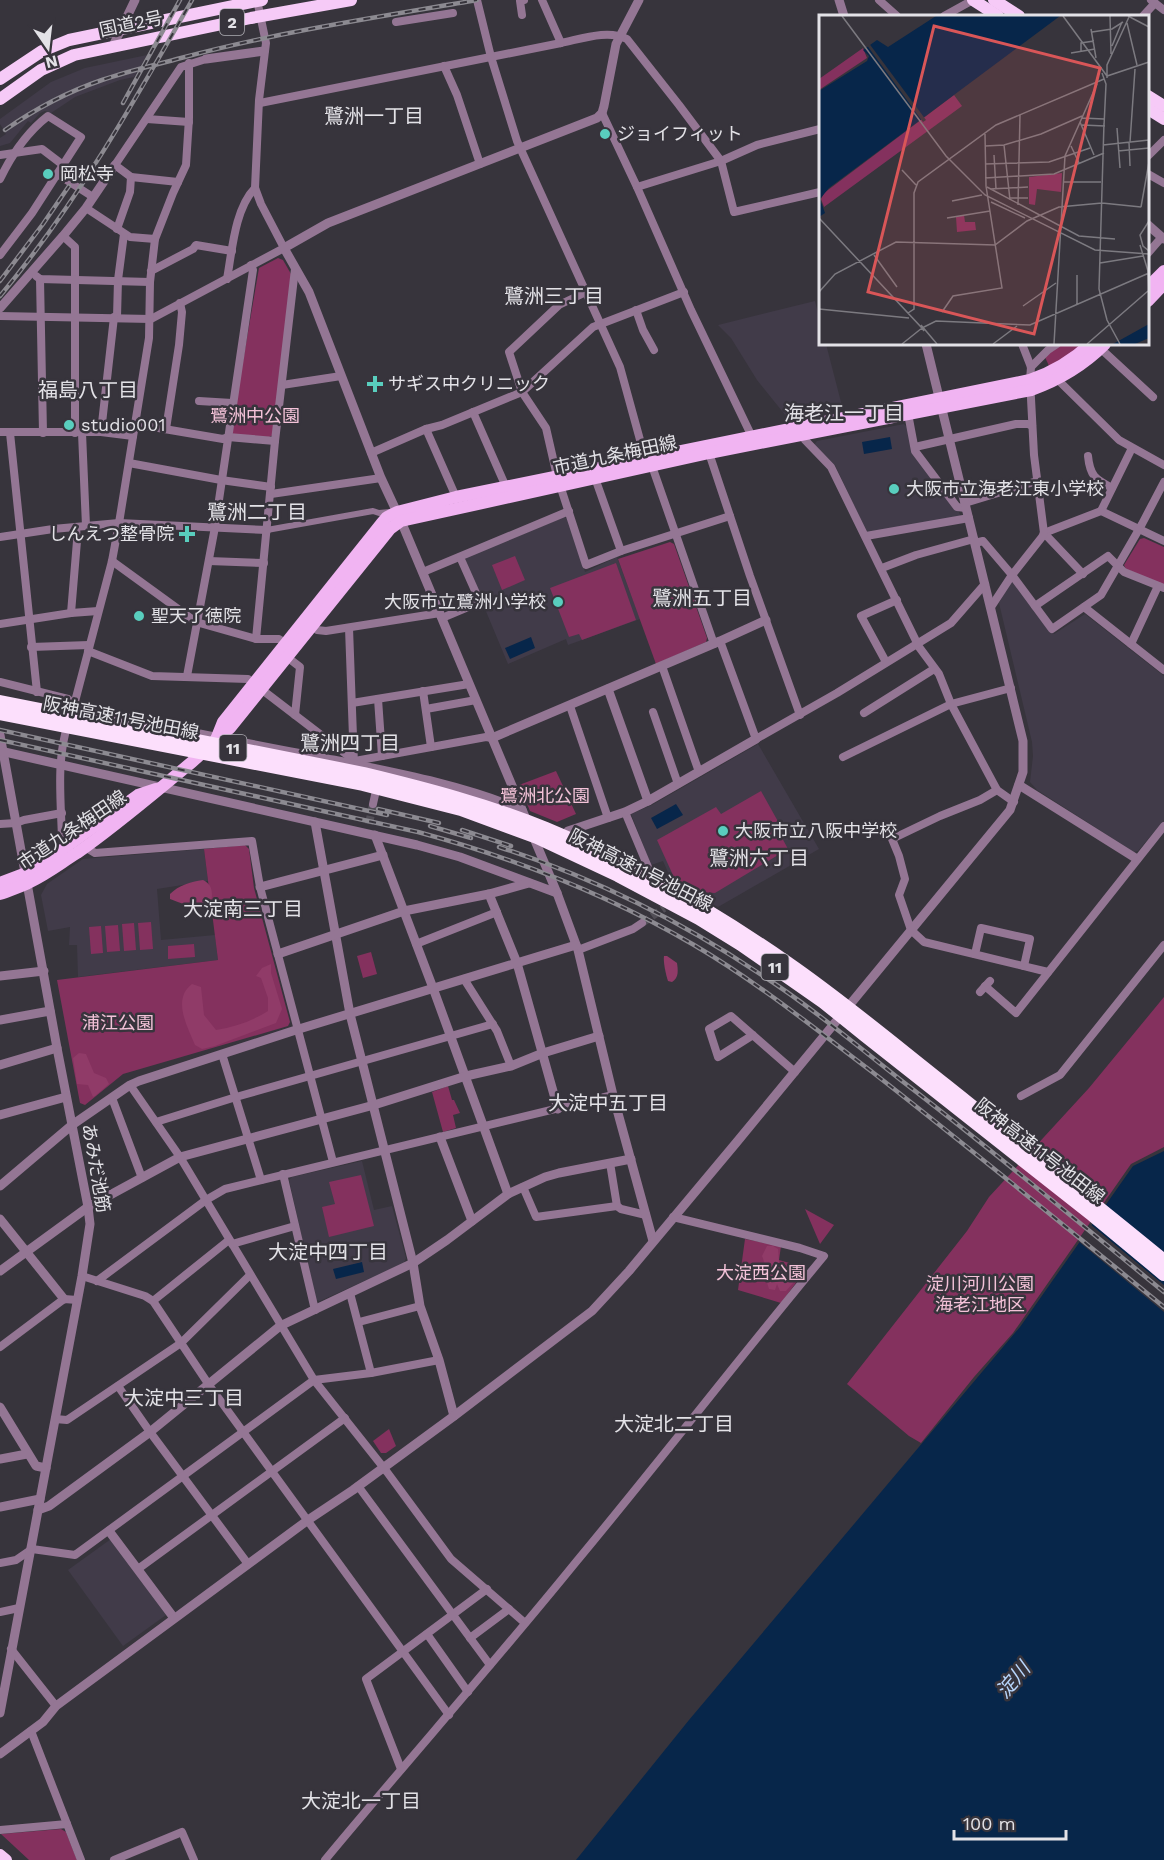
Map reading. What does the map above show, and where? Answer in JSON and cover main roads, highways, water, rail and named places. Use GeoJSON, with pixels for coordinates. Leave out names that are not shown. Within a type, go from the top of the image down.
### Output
{"type":"FeatureCollection","features":[{"type":"Feature","properties":{"kind":"highway","name":"国道2号"},"geometry":{"type":"LineString","coordinates":[[0,79],[28,58],[77,37],[258,0]]}},
{"type":"Feature","properties":{"kind":"highway","name":"国道2号"},"geometry":{"type":"LineString","coordinates":[[0,99],[27,78],[51,64],[74,55],[260,16],[351,0]]}},
{"type":"Feature","properties":{"kind":"highway"},"geometry":{"type":"LineString","coordinates":[[973,0],[996,15]]}},
{"type":"Feature","properties":{"kind":"highway"},"geometry":{"type":"LineString","coordinates":[[994,0],[1017,15]]}},
{"type":"Feature","properties":{"kind":"highway"},"geometry":{"type":"LineString","coordinates":[[1149,97],[1164,106]]}},
{"type":"Feature","properties":{"kind":"highway"},"geometry":{"type":"LineString","coordinates":[[1149,110],[1164,119]]}},
{"type":"Feature","properties":{"kind":"highway","name":"11"},"geometry":{"type":"LineString","coordinates":[[0,693],[108,724]]}},
{"type":"Feature","properties":{"kind":"highway","name":"阪神高速11号池田線"},"geometry":{"type":"LineString","coordinates":[[0,702],[364,774],[466,800],[549,830],[705,910],[788,964],[870,1026],[1164,1261]]}},
{"type":"Feature","properties":{"kind":"highway","name":"阪神高速11号池田線"},"geometry":{"type":"LineString","coordinates":[[0,713],[363,784],[461,809],[501,822],[618,875],[699,918],[781,972],[865,1035],[1164,1274]]}},
{"type":"Feature","properties":{"kind":"highway"},"geometry":{"type":"LineString","coordinates":[[261,746],[266,762],[294,779]]}},
{"type":"Feature","properties":{"kind":"highway","name":"11"},"geometry":{"type":"LineString","coordinates":[[201,753],[294,779],[448,815],[572,853]]}},
{"type":"Feature","properties":{"kind":"main road"},"geometry":{"type":"LineString","coordinates":[[1149,286],[1164,271]]}},
{"type":"Feature","properties":{"kind":"main road"},"geometry":{"type":"LineString","coordinates":[[1149,300],[1164,284]]}},
{"type":"Feature","properties":{"kind":"main road","name":"市道九条梅田線"},"geometry":{"type":"LineString","coordinates":[[257,686],[285,643],[387,517],[754,440],[1057,380],[1085,361],[1098,345]]}},
{"type":"Feature","properties":{"kind":"main road","name":"市道九条梅田線"},"geometry":{"type":"LineString","coordinates":[[1030,385],[1098,345]]}},
{"type":"Feature","properties":{"kind":"main road","name":"市道九条梅田線"},"geometry":{"type":"LineString","coordinates":[[0,883],[46,873],[142,805],[201,753],[216,738],[223,722],[287,657],[399,516],[456,498],[506,488],[595,478],[648,462],[710,453],[754,440],[804,435],[940,403]]}},
{"type":"Feature","properties":{"kind":"main road","name":"市道九条梅田線"},"geometry":{"type":"LineString","coordinates":[[0,894],[27,878],[41,865],[138,795],[160,788]]}},
{"type":"Feature","properties":{"kind":"water"},"geometry":{"type":"Polygon","coordinates":[[[890,437],[892,449],[864,454],[862,442],[890,437]]]}},
{"type":"Feature","properties":{"kind":"water"},"geometry":{"type":"Polygon","coordinates":[[[531,637],[535,648],[510,659],[505,648],[531,637]]]}},
{"type":"Feature","properties":{"kind":"water"},"geometry":{"type":"Polygon","coordinates":[[[676,804],[683,815],[657,829],[651,818],[676,804]]]}},
{"type":"Feature","properties":{"kind":"water","name":"淀川"},"geometry":{"type":"Polygon","coordinates":[[[1164,1151],[1164,1860],[576,1860],[689,1720],[1020,1327],[1133,1166],[1164,1151]]]}},
{"type":"Feature","properties":{"kind":"water"},"geometry":{"type":"Polygon","coordinates":[[[362,1262],[364,1272],[336,1279],[333,1269],[362,1262]]]}},
{"type":"Feature","properties":{"kind":"tunnel"},"geometry":{"type":"LineString","coordinates":[[369,824],[373,804]]}},
{"type":"Feature","properties":{"kind":"tunnel"},"geometry":{"type":"LineString","coordinates":[[642,923],[664,908]]}},
{"type":"Feature","properties":{"kind":"railway"},"geometry":{"type":"LineString","coordinates":[[123,103],[180,0]]}},
{"type":"Feature","properties":{"kind":"railway"},"geometry":{"type":"LineString","coordinates":[[0,296],[78,190],[126,115],[192,0]]}},
{"type":"Feature","properties":{"kind":"railway"},"geometry":{"type":"LineString","coordinates":[[5,130],[64,96],[102,80],[132,71],[291,33],[477,0]]}},
{"type":"Feature","properties":{"kind":"railway"},"geometry":{"type":"LineString","coordinates":[[0,281],[69,186]]}},
{"type":"Feature","properties":{"kind":"railway"},"geometry":{"type":"LineString","coordinates":[[0,730],[387,815]]}},
{"type":"Feature","properties":{"kind":"railway"},"geometry":{"type":"LineString","coordinates":[[0,740],[418,832],[525,866],[628,909],[717,959],[784,1005],[945,1129],[1164,1307]]}},
{"type":"Feature","properties":{"kind":"railway"},"geometry":{"type":"LineString","coordinates":[[378,809],[439,823]]}},
{"type":"Feature","properties":{"kind":"railway"},"geometry":{"type":"LineString","coordinates":[[430,826],[471,838]]}},
{"type":"Feature","properties":{"kind":"railway"},"geometry":{"type":"LineString","coordinates":[[462,830],[511,846]]}},
{"type":"Feature","properties":{"kind":"railway"},"geometry":{"type":"LineString","coordinates":[[499,847],[568,872],[634,901],[729,954],[779,986],[1034,1185],[1164,1292]]}},
{"type":"Feature","properties":{"kind":"place","name":"ジョイフィット"},"geometry":{"type":"Point","coordinates":[605,134]}},
{"type":"Feature","properties":{"kind":"place","name":"岡松寺"},"geometry":{"type":"Point","coordinates":[48,174]}},
{"type":"Feature","properties":{"kind":"place","name":"サギス中クリニック"},"geometry":{"type":"Point","coordinates":[375,384]}},
{"type":"Feature","properties":{"kind":"place","name":"studio001"},"geometry":{"type":"Point","coordinates":[69,425]}},
{"type":"Feature","properties":{"kind":"place","name":"大阪市立海老江東小学校"},"geometry":{"type":"Point","coordinates":[894,489]}},
{"type":"Feature","properties":{"kind":"place","name":"しんえつ整骨院"},"geometry":{"type":"Point","coordinates":[187,534]}},
{"type":"Feature","properties":{"kind":"place","name":"大阪市立鷺洲小学校"},"geometry":{"type":"Point","coordinates":[558,602]}},
{"type":"Feature","properties":{"kind":"place","name":"聖天了徳院"},"geometry":{"type":"Point","coordinates":[139,616]}},
{"type":"Feature","properties":{"kind":"place","name":"大阪市立八阪中学校"},"geometry":{"type":"Point","coordinates":[723,831]}},
{"type":"Feature","properties":{"kind":"district","name":"鷺洲一丁目"},"geometry":{"type":"Point","coordinates":[374,116]}},
{"type":"Feature","properties":{"kind":"district","name":"鷺洲三丁目"},"geometry":{"type":"Point","coordinates":[554,296]}},
{"type":"Feature","properties":{"kind":"district","name":"福島八丁目"},"geometry":{"type":"Point","coordinates":[88,390]}},
{"type":"Feature","properties":{"kind":"district","name":"海老江一丁目"},"geometry":{"type":"Point","coordinates":[844,413]}},
{"type":"Feature","properties":{"kind":"district","name":"鷺洲二丁目"},"geometry":{"type":"Point","coordinates":[257,512]}},
{"type":"Feature","properties":{"kind":"district","name":"鷺洲五丁目"},"geometry":{"type":"Point","coordinates":[702,598]}},
{"type":"Feature","properties":{"kind":"district","name":"鷺洲四丁目"},"geometry":{"type":"Point","coordinates":[350,743]}},
{"type":"Feature","properties":{"kind":"district","name":"鷺洲六丁目"},"geometry":{"type":"Point","coordinates":[759,858]}},
{"type":"Feature","properties":{"kind":"district","name":"大淀南三丁目"},"geometry":{"type":"Point","coordinates":[243,909]}},
{"type":"Feature","properties":{"kind":"district","name":"大淀中五丁目"},"geometry":{"type":"Point","coordinates":[608,1103]}},
{"type":"Feature","properties":{"kind":"district","name":"大淀中四丁目"},"geometry":{"type":"Point","coordinates":[328,1252]}},
{"type":"Feature","properties":{"kind":"district","name":"大淀中三丁目"},"geometry":{"type":"Point","coordinates":[184,1398]}},
{"type":"Feature","properties":{"kind":"district","name":"大淀北二丁目"},"geometry":{"type":"Point","coordinates":[674,1424]}},
{"type":"Feature","properties":{"kind":"district","name":"大淀北一丁目"},"geometry":{"type":"Point","coordinates":[361,1801]}},
{"type":"Feature","properties":{"kind":"park label","name":"鷺洲中公園"},"geometry":{"type":"Point","coordinates":[255,416]}},
{"type":"Feature","properties":{"kind":"park label","name":"鷺洲北公園"},"geometry":{"type":"Point","coordinates":[545,796]}},
{"type":"Feature","properties":{"kind":"park label","name":"浦江公園"},"geometry":{"type":"Point","coordinates":[118,1023]}},
{"type":"Feature","properties":{"kind":"park label","name":"大淀西公園"},"geometry":{"type":"Point","coordinates":[761,1273]}},
{"type":"Feature","properties":{"kind":"park label","name":"淀川河川公園 海老江地区"},"geometry":{"type":"Point","coordinates":[980,1294]}}]}
